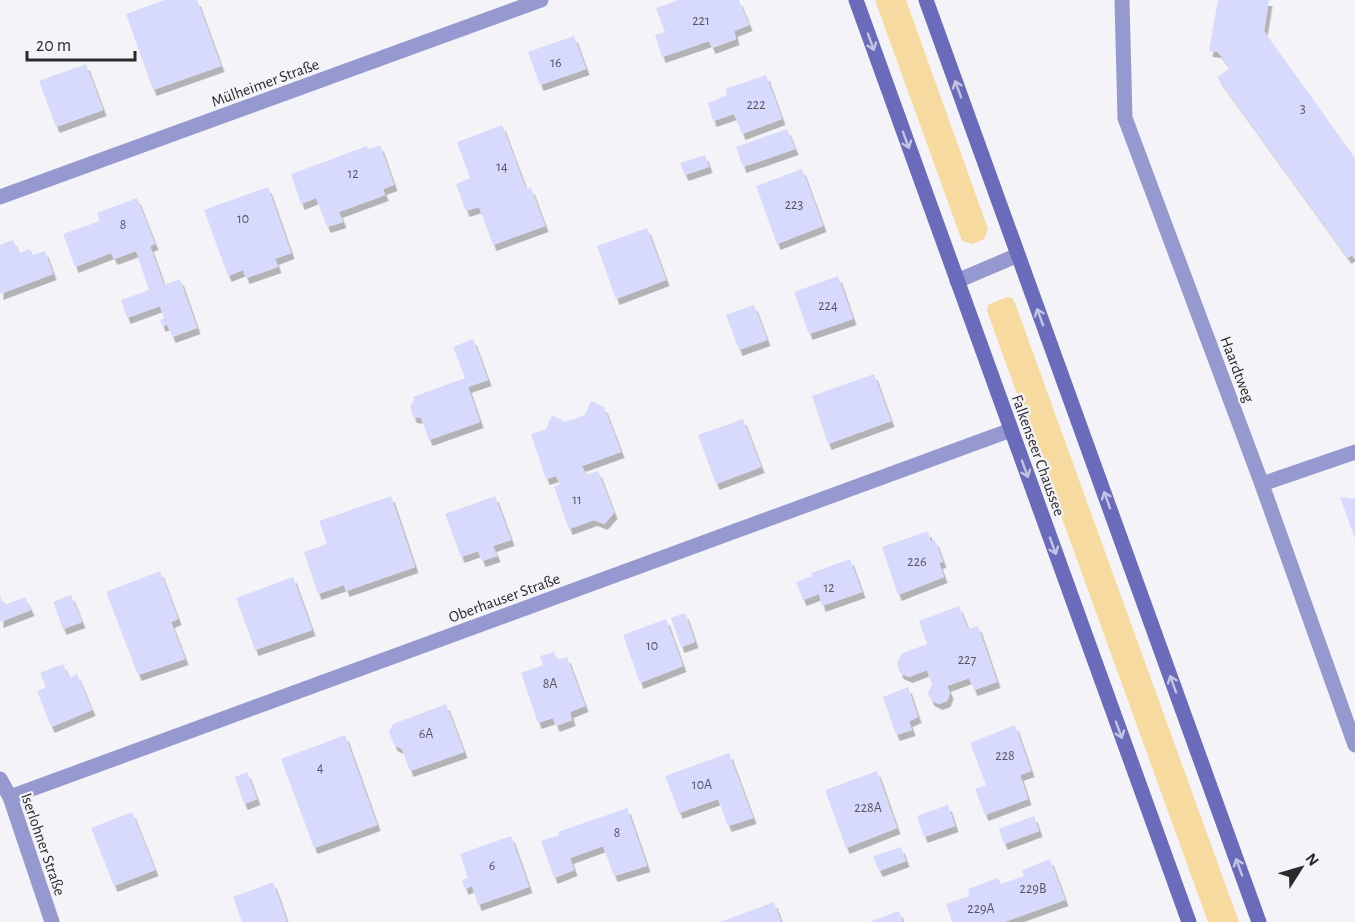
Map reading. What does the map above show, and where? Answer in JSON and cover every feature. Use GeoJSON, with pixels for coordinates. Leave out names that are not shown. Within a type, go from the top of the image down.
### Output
{"type":"FeatureCollection","features":[{"type":"Feature","properties":{"kind":"main road","name":"Falkenseer Chaussee"},"geometry":{"type":"LineString","coordinates":[[856,0],[1189,922]]}},
{"type":"Feature","properties":{"kind":"main road"},"geometry":{"type":"LineString","coordinates":[[926,0],[1259,922]]}},
{"type":"Feature","properties":{"kind":"street","name":"Mülheimer Straße"},"geometry":{"type":"LineString","coordinates":[[0,197],[541,0]]}},
{"type":"Feature","properties":{"kind":"street","name":"Haardtweg"},"geometry":{"type":"LineString","coordinates":[[1122,0],[1125,118],[1262,484],[1355,744]]}},
{"type":"Feature","properties":{"kind":"street"},"geometry":{"type":"LineString","coordinates":[[957,281],[1018,255]]}},
{"type":"Feature","properties":{"kind":"street","name":"Oberhauser Straße"},"geometry":{"type":"LineString","coordinates":[[10,797],[1011,429]]}},
{"type":"Feature","properties":{"kind":"street"},"geometry":{"type":"LineString","coordinates":[[1262,484],[1355,452]]}},
{"type":"Feature","properties":{"kind":"street","name":"Iserlohner Straße"},"geometry":{"type":"LineString","coordinates":[[0,779],[10,797],[52,922]]}},
{"type":"Feature","properties":{"kind":"shaded area"},"geometry":{"type":"Polygon","coordinates":[[[875,0],[906,0],[988,229],[984,239],[973,244],[962,241],[875,0]]]}},
{"type":"Feature","properties":{"kind":"shaded area"},"geometry":{"type":"Polygon","coordinates":[[[1007,297],[1012,298],[1015,303],[1239,922],[1208,922],[987,311],[988,305],[1007,297]]]}},
{"type":"Feature","properties":{"kind":"building"},"geometry":{"type":"Polygon","coordinates":[[[165,0],[197,0],[221,66],[153,90],[126,14],[165,0]]]}},
{"type":"Feature","properties":{"kind":"building"},"geometry":{"type":"Polygon","coordinates":[[[678,0],[739,0],[749,25],[734,31],[736,39],[712,48],[709,41],[662,57],[655,35],[665,32],[656,8],[678,0]]]}},
{"type":"Feature","properties":{"kind":"building"},"geometry":{"type":"Polygon","coordinates":[[[1218,0],[1269,0],[1264,31],[1355,158],[1355,259],[1352,255],[1348,258],[1217,77],[1230,68],[1218,52],[1209,51],[1218,0]]]}},
{"type":"Feature","properties":{"kind":"building"},"geometry":{"type":"Polygon","coordinates":[[[574,36],[586,69],[540,85],[528,52],[574,36]]]}},
{"type":"Feature","properties":{"kind":"building"},"geometry":{"type":"Polygon","coordinates":[[[86,64],[103,110],[56,127],[39,81],[86,64]]]}},
{"type":"Feature","properties":{"kind":"building"},"geometry":{"type":"Polygon","coordinates":[[[766,75],[782,119],[742,134],[734,114],[713,121],[708,103],[727,95],[725,89],[766,75]]]}},
{"type":"Feature","properties":{"kind":"building"},"geometry":{"type":"Polygon","coordinates":[[[502,125],[526,189],[531,188],[545,226],[493,245],[479,207],[466,211],[456,184],[470,178],[457,142],[502,125]]]}},
{"type":"Feature","properties":{"kind":"building"},"geometry":{"type":"Polygon","coordinates":[[[787,129],[795,149],[743,167],[736,147],[787,129]]]}},
{"type":"Feature","properties":{"kind":"building"},"geometry":{"type":"Polygon","coordinates":[[[380,145],[394,185],[383,189],[385,195],[339,212],[343,222],[327,227],[316,198],[301,204],[291,174],[367,146],[368,149],[380,145]]]}},
{"type":"Feature","properties":{"kind":"building"},"geometry":{"type":"Polygon","coordinates":[[[705,155],[709,167],[685,175],[680,163],[705,155]]]}},
{"type":"Feature","properties":{"kind":"building"},"geometry":{"type":"Polygon","coordinates":[[[802,169],[823,226],[777,244],[756,186],[802,169]]]}},
{"type":"Feature","properties":{"kind":"building"},"geometry":{"type":"Polygon","coordinates":[[[268,187],[291,253],[275,259],[278,267],[246,278],[243,270],[228,276],[204,210],[268,187]]]}},
{"type":"Feature","properties":{"kind":"building"},"geometry":{"type":"Polygon","coordinates":[[[137,198],[155,244],[150,246],[164,285],[180,279],[197,328],[172,337],[167,324],[162,326],[160,320],[164,318],[160,306],[127,318],[121,300],[149,290],[136,251],[114,259],[111,253],[75,267],[63,234],[100,221],[97,213],[137,198]]]}},
{"type":"Feature","properties":{"kind":"building"},"geometry":{"type":"Polygon","coordinates":[[[647,228],[666,280],[616,299],[597,246],[647,228]]]}},
{"type":"Feature","properties":{"kind":"building"},"geometry":{"type":"Polygon","coordinates":[[[13,240],[19,253],[30,249],[33,255],[45,251],[53,274],[0,294],[0,245],[13,240]]]}},
{"type":"Feature","properties":{"kind":"building"},"geometry":{"type":"Polygon","coordinates":[[[838,276],[853,319],[809,334],[794,292],[838,276]]]}},
{"type":"Feature","properties":{"kind":"building"},"geometry":{"type":"Polygon","coordinates":[[[754,305],[767,340],[739,350],[726,315],[754,305]]]}},
{"type":"Feature","properties":{"kind":"building"},"geometry":{"type":"Polygon","coordinates":[[[473,339],[488,380],[468,387],[480,422],[429,440],[421,418],[413,417],[410,406],[414,400],[413,397],[465,378],[453,347],[473,339]]]}},
{"type":"Feature","properties":{"kind":"building"},"geometry":{"type":"Polygon","coordinates":[[[874,374],[891,421],[828,444],[812,396],[874,374]]]}},
{"type":"Feature","properties":{"kind":"building"},"geometry":{"type":"Polygon","coordinates":[[[591,401],[604,407],[621,452],[582,466],[586,475],[598,471],[614,513],[604,524],[594,520],[569,529],[554,487],[560,484],[556,476],[546,479],[531,434],[546,429],[552,415],[565,422],[585,415],[591,401]]]}},
{"type":"Feature","properties":{"kind":"building"},"geometry":{"type":"Polygon","coordinates":[[[743,419],[761,467],[716,484],[698,435],[743,419]]]}},
{"type":"Feature","properties":{"kind":"building"},"geometry":{"type":"Polygon","coordinates":[[[391,496],[415,567],[346,591],[344,585],[318,594],[304,552],[327,544],[319,521],[391,496]]]}},
{"type":"Feature","properties":{"kind":"building"},"geometry":{"type":"Polygon","coordinates":[[[495,496],[511,540],[493,546],[497,556],[482,561],[478,551],[461,557],[445,514],[495,496]]]}},
{"type":"Feature","properties":{"kind":"building"},"geometry":{"type":"Polygon","coordinates":[[[1340,497],[1355,499],[1355,539],[1340,497]]]}},
{"type":"Feature","properties":{"kind":"building"},"geometry":{"type":"Polygon","coordinates":[[[928,531],[931,542],[935,540],[943,562],[939,563],[944,577],[898,595],[882,547],[928,531]]]}},
{"type":"Feature","properties":{"kind":"building"},"geometry":{"type":"Polygon","coordinates":[[[850,559],[862,592],[822,606],[819,594],[803,600],[796,582],[812,576],[811,573],[850,559]]]}},
{"type":"Feature","properties":{"kind":"building"},"geometry":{"type":"Polygon","coordinates":[[[160,571],[178,619],[171,622],[185,659],[138,675],[106,592],[160,571]]]}},
{"type":"Feature","properties":{"kind":"building"},"geometry":{"type":"Polygon","coordinates":[[[293,577],[312,630],[255,650],[236,598],[293,577]]]}},
{"type":"Feature","properties":{"kind":"building"},"geometry":{"type":"Polygon","coordinates":[[[0,595],[4,605],[25,597],[31,610],[0,622],[0,595]]]}},
{"type":"Feature","properties":{"kind":"building"},"geometry":{"type":"Polygon","coordinates":[[[71,595],[82,622],[63,629],[53,602],[71,595]]]}},
{"type":"Feature","properties":{"kind":"building"},"geometry":{"type":"Polygon","coordinates":[[[959,606],[968,629],[978,626],[997,682],[974,690],[969,678],[947,686],[950,693],[947,701],[939,704],[931,700],[928,693],[932,684],[927,670],[909,677],[900,673],[897,663],[901,654],[927,644],[919,621],[959,606]]]}},
{"type":"Feature","properties":{"kind":"building"},"geometry":{"type":"Polygon","coordinates":[[[685,613],[695,642],[681,647],[671,618],[685,613]]]}},
{"type":"Feature","properties":{"kind":"building"},"geometry":{"type":"Polygon","coordinates":[[[666,619],[683,666],[640,683],[623,635],[666,619]]]}},
{"type":"Feature","properties":{"kind":"building"},"geometry":{"type":"Polygon","coordinates":[[[554,652],[557,660],[567,657],[585,706],[570,712],[572,720],[556,726],[553,718],[538,723],[521,673],[543,665],[540,656],[554,652]]]}},
{"type":"Feature","properties":{"kind":"building"},"geometry":{"type":"Polygon","coordinates":[[[63,664],[69,678],[77,674],[92,710],[51,727],[37,691],[46,687],[40,673],[63,664]]]}},
{"type":"Feature","properties":{"kind":"building"},"geometry":{"type":"Polygon","coordinates":[[[908,687],[918,717],[909,721],[912,730],[896,735],[883,697],[908,687]]]}},
{"type":"Feature","properties":{"kind":"building"},"geometry":{"type":"Polygon","coordinates":[[[446,704],[464,752],[410,771],[402,749],[394,745],[389,732],[393,724],[446,704]]]}},
{"type":"Feature","properties":{"kind":"building"},"geometry":{"type":"Polygon","coordinates":[[[1015,725],[1031,771],[1020,775],[1028,799],[985,815],[975,789],[986,785],[970,743],[1015,725]]]}},
{"type":"Feature","properties":{"kind":"building"},"geometry":{"type":"Polygon","coordinates":[[[345,735],[377,825],[314,848],[281,759],[345,735]]]}},
{"type":"Feature","properties":{"kind":"building"},"geometry":{"type":"Polygon","coordinates":[[[729,753],[753,818],[728,826],[718,799],[679,813],[665,776],[729,753]]]}},
{"type":"Feature","properties":{"kind":"building"},"geometry":{"type":"Polygon","coordinates":[[[877,771],[897,828],[846,848],[825,790],[877,771]]]}},
{"type":"Feature","properties":{"kind":"building"},"geometry":{"type":"Polygon","coordinates":[[[247,772],[257,799],[244,804],[235,777],[247,772]]]}},
{"type":"Feature","properties":{"kind":"building"},"geometry":{"type":"Polygon","coordinates":[[[948,805],[955,826],[924,837],[917,816],[948,805]]]}},
{"type":"Feature","properties":{"kind":"building"},"geometry":{"type":"Polygon","coordinates":[[[627,808],[647,866],[614,876],[603,846],[570,858],[574,870],[554,878],[541,841],[559,835],[558,832],[627,808]]]}},
{"type":"Feature","properties":{"kind":"building"},"geometry":{"type":"Polygon","coordinates":[[[132,812],[155,870],[114,886],[91,828],[132,812]]]}},
{"type":"Feature","properties":{"kind":"building"},"geometry":{"type":"Polygon","coordinates":[[[1034,816],[1039,831],[1004,844],[999,829],[1034,816]]]}},
{"type":"Feature","properties":{"kind":"building"},"geometry":{"type":"Polygon","coordinates":[[[511,836],[529,887],[478,905],[472,886],[465,889],[462,880],[468,878],[460,854],[511,836]]]}},
{"type":"Feature","properties":{"kind":"building"},"geometry":{"type":"Polygon","coordinates":[[[901,847],[906,861],[879,871],[873,856],[901,847]]]}},
{"type":"Feature","properties":{"kind":"building"},"geometry":{"type":"Polygon","coordinates":[[[1050,859],[1065,900],[1004,922],[952,922],[946,904],[969,896],[968,889],[998,878],[1001,884],[1024,876],[1022,870],[1050,859]]]}},
{"type":"Feature","properties":{"kind":"building"},"geometry":{"type":"Polygon","coordinates":[[[273,882],[287,922],[242,922],[233,897],[273,882]]]}},
{"type":"Feature","properties":{"kind":"building"},"geometry":{"type":"Polygon","coordinates":[[[774,902],[781,922],[720,922],[774,902]]]}},
{"type":"Feature","properties":{"kind":"building"},"geometry":{"type":"Polygon","coordinates":[[[899,911],[903,922],[869,922],[899,911]]]}}]}
